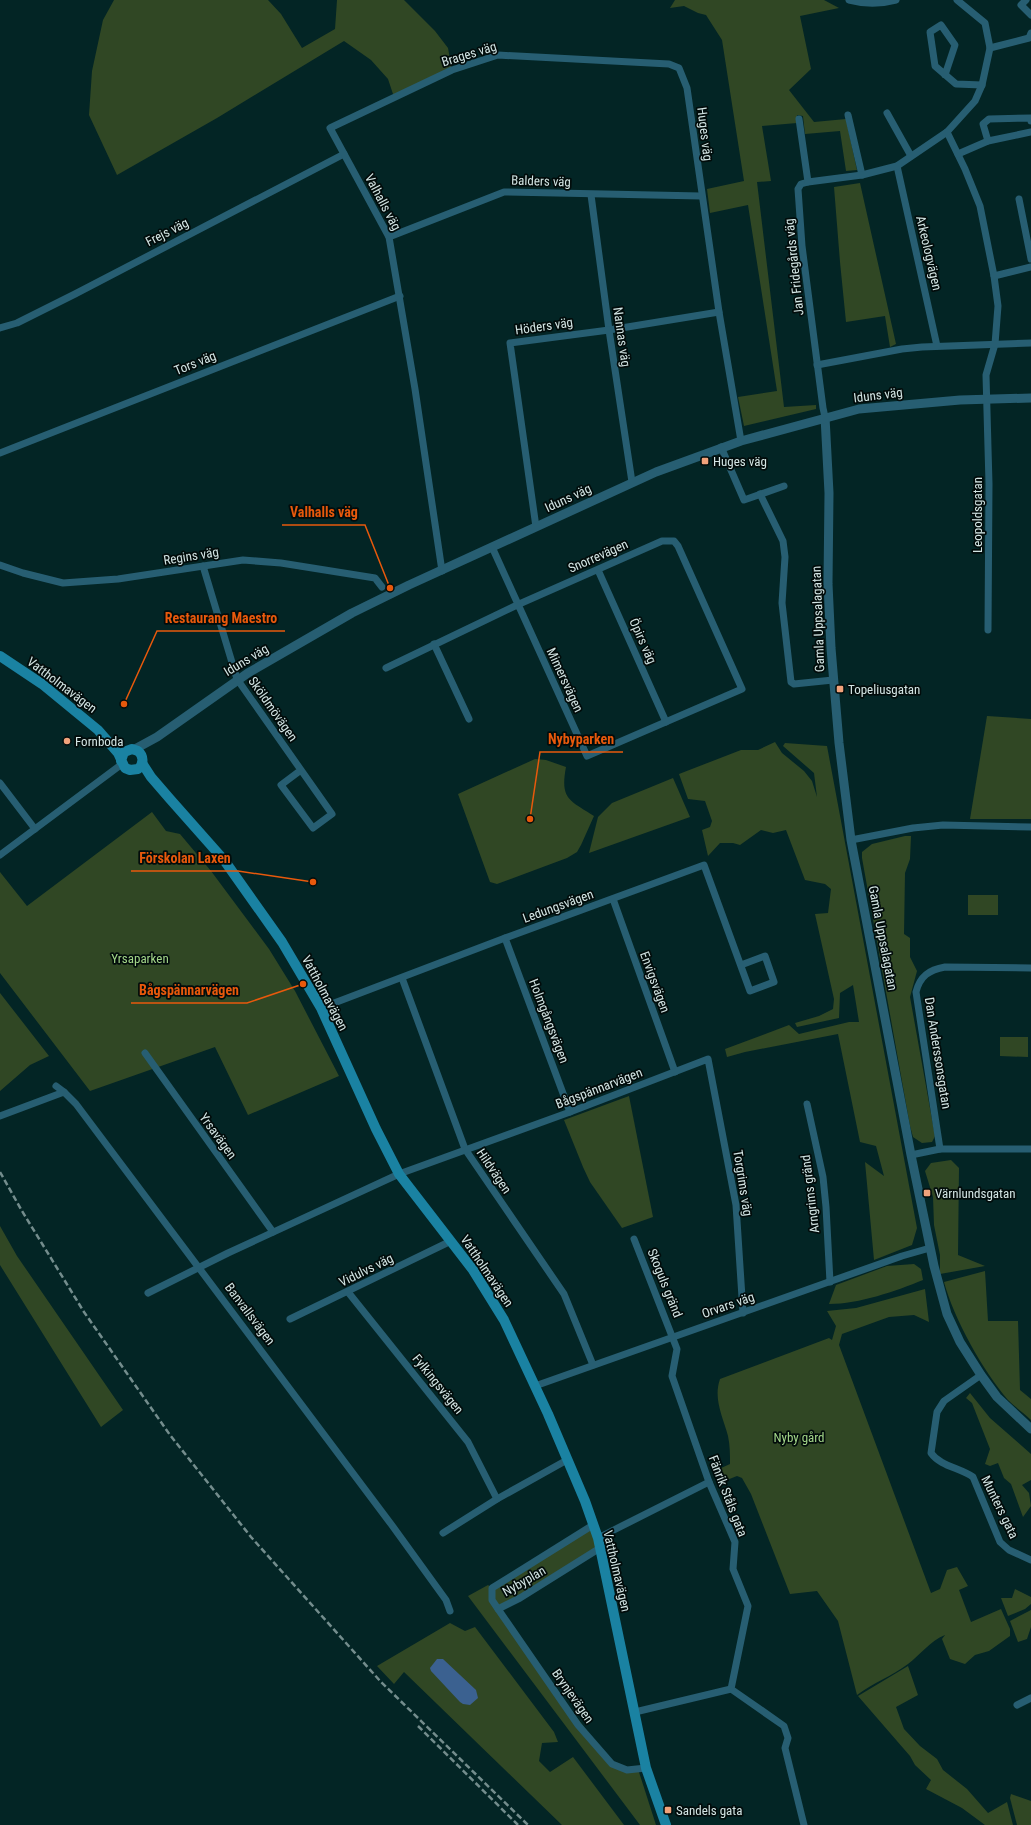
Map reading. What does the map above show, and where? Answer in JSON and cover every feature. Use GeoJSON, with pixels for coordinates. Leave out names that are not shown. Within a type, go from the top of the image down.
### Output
{"type":"FeatureCollection","features":[{"type":"Feature","properties":{"kind":"main road","name":"Vattholmavägen"},"geometry":{"type":"LineString","coordinates":[[0,656],[42,684],[106,737],[137,755],[162,790],[224,860],[282,942],[321,1008],[362,1095],[376,1129],[399,1174],[473,1270],[504,1320],[567,1460],[599,1543],[646,1768],[666,1825]]}},
{"type":"Feature","properties":{"kind":"main road","name":"Vattholmavägen"},"geometry":{"type":"LineString","coordinates":[[106,737],[125,768],[133,771],[162,790]]}},
{"type":"Feature","properties":{"kind":"main road"},"geometry":{"type":"LineString","coordinates":[[122,762],[124,752],[137,755],[140,768],[133,771]]}},
{"type":"Feature","properties":{"kind":"street"},"geometry":{"type":"LineString","coordinates":[[849,0],[861,3],[892,1]]}},
{"type":"Feature","properties":{"kind":"street"},"geometry":{"type":"LineString","coordinates":[[799,119],[808,182],[862,175],[897,166],[947,132],[975,101],[982,85],[990,48],[985,23],[957,0]]}},
{"type":"Feature","properties":{"kind":"street"},"geometry":{"type":"LineString","coordinates":[[1026,0],[1021,5],[1031,15]]}},
{"type":"Feature","properties":{"kind":"street"},"geometry":{"type":"LineString","coordinates":[[945,75],[955,45],[941,25],[930,32],[935,66],[945,75],[956,84],[982,85]]}},
{"type":"Feature","properties":{"kind":"street"},"geometry":{"type":"LineString","coordinates":[[990,48],[1029,38],[1031,33]]}},
{"type":"Feature","properties":{"kind":"street","name":"Brages väg"},"geometry":{"type":"LineString","coordinates":[[344,154],[330,128],[452,70],[498,55],[669,64],[679,68]]}},
{"type":"Feature","properties":{"kind":"street","name":"Huges väg"},"geometry":{"type":"LineString","coordinates":[[679,68],[687,88],[718,312],[741,441]]}},
{"type":"Feature","properties":{"kind":"street"},"geometry":{"type":"LineString","coordinates":[[887,114],[911,156]]}},
{"type":"Feature","properties":{"kind":"street"},"geometry":{"type":"LineString","coordinates":[[848,115],[862,175]]}},
{"type":"Feature","properties":{"kind":"street"},"geometry":{"type":"LineString","coordinates":[[988,141],[983,124],[989,119],[1030,118],[1031,121]]}},
{"type":"Feature","properties":{"kind":"street","name":"Leopoldsgatan"},"geometry":{"type":"LineString","coordinates":[[947,132],[980,206],[994,276],[998,306],[995,344],[986,375],[989,484],[988,630]]}},
{"type":"Feature","properties":{"kind":"street"},"geometry":{"type":"LineString","coordinates":[[958,154],[988,141],[1031,132]]}},
{"type":"Feature","properties":{"kind":"street","name":"Valhalls väg"},"geometry":{"type":"LineString","coordinates":[[344,154],[389,237],[400,296],[442,570]]}},
{"type":"Feature","properties":{"kind":"street","name":"Frejs väg"},"geometry":{"type":"LineString","coordinates":[[0,328],[17,323],[75,294],[344,154]]}},
{"type":"Feature","properties":{"kind":"street","name":"Arkeologvägen"},"geometry":{"type":"LineString","coordinates":[[897,166],[937,346]]}},
{"type":"Feature","properties":{"kind":"street","name":"Jan Fridegårds väg"},"geometry":{"type":"LineString","coordinates":[[808,182],[801,184],[798,189],[802,246],[825,417]]}},
{"type":"Feature","properties":{"kind":"street","name":"Balders väg"},"geometry":{"type":"LineString","coordinates":[[389,237],[504,192],[591,195],[701,196]]}},
{"type":"Feature","properties":{"kind":"street","name":"Nannas väg"},"geometry":{"type":"LineString","coordinates":[[591,195],[609,330],[632,482]]}},
{"type":"Feature","properties":{"kind":"street"},"geometry":{"type":"LineString","coordinates":[[1020,199],[1030,246],[1031,259]]}},
{"type":"Feature","properties":{"kind":"street"},"geometry":{"type":"LineString","coordinates":[[994,276],[1031,267]]}},
{"type":"Feature","properties":{"kind":"street","name":"Tors väg"},"geometry":{"type":"LineString","coordinates":[[0,453],[400,296]]}},
{"type":"Feature","properties":{"kind":"street","name":"Höders väg"},"geometry":{"type":"LineString","coordinates":[[536,527],[510,343],[609,330],[718,312]]}},
{"type":"Feature","properties":{"kind":"street"},"geometry":{"type":"LineString","coordinates":[[817,365],[902,350],[937,346],[1031,343]]}},
{"type":"Feature","properties":{"kind":"street","name":"Iduns väg"},"geometry":{"type":"LineString","coordinates":[[137,755],[157,737],[238,679],[352,614],[442,570],[632,482],[721,447],[825,417],[889,406],[954,401],[1031,398]]}},
{"type":"Feature","properties":{"kind":"street","name":"Gamla Uppsalagatan"},"geometry":{"type":"LineString","coordinates":[[825,417],[829,493],[828,584],[839,743],[852,840],[911,1155],[930,1248],[947,1314],[960,1342],[997,1397],[1031,1429]]}},
{"type":"Feature","properties":{"kind":"street"},"geometry":{"type":"LineString","coordinates":[[721,447],[744,500],[784,486]]}},
{"type":"Feature","properties":{"kind":"street"},"geometry":{"type":"LineString","coordinates":[[760,494],[783,541],[785,557],[782,603],[791,682],[794,684],[834,680]]}},
{"type":"Feature","properties":{"kind":"street","name":"Snorrevägen"},"geometry":{"type":"LineString","coordinates":[[386,668],[517,605],[662,541],[674,541],[678,546],[742,689]]}},
{"type":"Feature","properties":{"kind":"street","name":"Mimersvägen"},"geometry":{"type":"LineString","coordinates":[[492,547],[517,605],[587,756],[742,689]]}},
{"type":"Feature","properties":{"kind":"street","name":"Regins väg"},"geometry":{"type":"LineString","coordinates":[[0,566],[63,583],[118,579],[243,560],[281,563],[375,578],[382,587]]}},
{"type":"Feature","properties":{"kind":"street","name":"Sköldmövägen"},"geometry":{"type":"LineString","coordinates":[[203,566],[238,679],[332,814],[313,828],[281,785],[301,770]]}},
{"type":"Feature","properties":{"kind":"street","name":"Öpirs väg"},"geometry":{"type":"LineString","coordinates":[[598,570],[666,722]]}},
{"type":"Feature","properties":{"kind":"street"},"geometry":{"type":"LineString","coordinates":[[434,644],[469,719]]}},
{"type":"Feature","properties":{"kind":"street"},"geometry":{"type":"LineString","coordinates":[[0,856],[122,762]]}},
{"type":"Feature","properties":{"kind":"street"},"geometry":{"type":"LineString","coordinates":[[0,782],[35,829]]}},
{"type":"Feature","properties":{"kind":"street"},"geometry":{"type":"LineString","coordinates":[[852,840],[913,828],[943,825],[1031,827]]}},
{"type":"Feature","properties":{"kind":"street","name":"Ledungsvägen"},"geometry":{"type":"LineString","coordinates":[[321,1008],[505,938],[704,865],[750,991],[774,982],[765,956],[741,965]]}},
{"type":"Feature","properties":{"kind":"street","name":"Envigsvägen"},"geometry":{"type":"LineString","coordinates":[[612,899],[675,1072]]}},
{"type":"Feature","properties":{"kind":"street","name":"Holmgångsvägen"},"geometry":{"type":"LineString","coordinates":[[505,938],[570,1112]]}},
{"type":"Feature","properties":{"kind":"street","name":"Dan Anderssonsgatan"},"geometry":{"type":"LineString","coordinates":[[940,1149],[916,992],[918,983],[925,974],[934,969],[945,967],[1031,968]]}},
{"type":"Feature","properties":{"kind":"street","name":"Hildvägen"},"geometry":{"type":"LineString","coordinates":[[402,978],[465,1149],[564,1294],[593,1365]]}},
{"type":"Feature","properties":{"kind":"street","name":"Yrsavägen"},"geometry":{"type":"LineString","coordinates":[[145,1053],[273,1232]]}},
{"type":"Feature","properties":{"kind":"street","name":"Bågspännarvägen"},"geometry":{"type":"LineString","coordinates":[[148,1293],[199,1267],[399,1174],[570,1112],[708,1059]]}},
{"type":"Feature","properties":{"kind":"street","name":"Torgrims väg"},"geometry":{"type":"LineString","coordinates":[[708,1059],[736,1205],[743,1313]]}},
{"type":"Feature","properties":{"kind":"street","name":"Banvallsvägen"},"geometry":{"type":"LineString","coordinates":[[56,1086],[76,1104],[199,1267],[391,1524],[446,1600],[450,1611]]}},
{"type":"Feature","properties":{"kind":"street"},"geometry":{"type":"LineString","coordinates":[[0,1116],[64,1092]]}},
{"type":"Feature","properties":{"kind":"street","name":"Arngrims gränd"},"geometry":{"type":"LineString","coordinates":[[807,1104],[823,1177],[830,1282]]}},
{"type":"Feature","properties":{"kind":"street"},"geometry":{"type":"LineString","coordinates":[[911,1155],[940,1149],[1031,1149]]}},
{"type":"Feature","properties":{"kind":"street","name":"Skoguls gränd"},"geometry":{"type":"LineString","coordinates":[[634,1239],[673,1337]]}},
{"type":"Feature","properties":{"kind":"street","name":"Vidulvs väg"},"geometry":{"type":"LineString","coordinates":[[290,1319],[451,1241]]}},
{"type":"Feature","properties":{"kind":"street","name":"Orvars väg"},"geometry":{"type":"LineString","coordinates":[[535,1386],[902,1256],[930,1248]]}},
{"type":"Feature","properties":{"kind":"street","name":"Fylkingsvägen"},"geometry":{"type":"LineString","coordinates":[[348,1292],[468,1442],[497,1499]]}},
{"type":"Feature","properties":{"kind":"street","name":"Fänrik Ståls gata"},"geometry":{"type":"LineString","coordinates":[[673,1337],[677,1349],[672,1376],[709,1482],[734,1542],[733,1568],[748,1606],[730,1689]]}},
{"type":"Feature","properties":{"kind":"street","name":"Munters gata"},"geometry":{"type":"LineString","coordinates":[[981,1375],[944,1401],[937,1412],[931,1453],[936,1460],[966,1472],[973,1477],[1000,1542],[1008,1550],[1031,1560]]}},
{"type":"Feature","properties":{"kind":"street"},"geometry":{"type":"LineString","coordinates":[[443,1533],[497,1499],[567,1460]]}},
{"type":"Feature","properties":{"kind":"street","name":"Nybyplan"},"geometry":{"type":"LineString","coordinates":[[593,1525],[492,1588],[492,1600],[498,1609],[520,1598],[599,1543],[709,1482]]}},
{"type":"Feature","properties":{"kind":"street","name":"Brynjevägen"},"geometry":{"type":"LineString","coordinates":[[498,1609],[578,1725],[612,1764],[627,1770],[646,1768]]}},
{"type":"Feature","properties":{"kind":"street"},"geometry":{"type":"LineString","coordinates":[[635,1712],[730,1689],[784,1726],[788,1738],[785,1748],[804,1825]]}},
{"type":"Feature","properties":{"kind":"street"},"geometry":{"type":"LineString","coordinates":[[1018,1705],[1031,1698]]}},
{"type":"Feature","properties":{"kind":"green space"},"geometry":{"type":"Polygon","coordinates":[[[114,0],[268,0],[281,14],[302,48],[335,29],[337,0],[404,0],[435,31],[448,48],[452,70],[394,97],[388,79],[371,60],[344,41],[217,118],[117,175],[89,115],[92,71],[103,20],[114,0]]]}},
{"type":"Feature","properties":{"kind":"green space"},"geometry":{"type":"Polygon","coordinates":[[[675,0],[824,0],[839,8],[800,16],[811,69],[789,90],[814,122],[846,119],[857,170],[846,171],[840,131],[805,134],[803,116],[797,115],[797,123],[762,126],[771,181],[757,182],[784,407],[816,405],[816,409],[744,426],[738,397],[777,391],[748,205],[710,213],[707,189],[744,181],[722,40],[706,15],[684,6],[670,8],[675,0]]]}},
{"type":"Feature","properties":{"kind":"green space"},"geometry":{"type":"Polygon","coordinates":[[[860,183],[896,344],[890,347],[885,316],[846,322],[834,187],[860,183]]]}},
{"type":"Feature","properties":{"kind":"green space"},"geometry":{"type":"Polygon","coordinates":[[[987,716],[1031,719],[1031,819],[970,819],[987,716]]]}},
{"type":"Feature","properties":{"kind":"green space"},"geometry":{"type":"Polygon","coordinates":[[[775,742],[782,753],[804,771],[812,781],[817,797],[814,773],[783,746],[785,743],[827,746],[917,1228],[912,1245],[874,1260],[865,1162],[884,1176],[876,1146],[860,1142],[838,1034],[745,1052],[727,1057],[725,1049],[789,1025],[799,1034],[849,1022],[859,1022],[853,985],[840,993],[839,1018],[797,1027],[795,1023],[819,1016],[833,1009],[834,999],[815,914],[828,913],[831,889],[825,884],[805,880],[786,830],[773,833],[761,830],[740,845],[733,843],[720,843],[708,856],[702,830],[710,827],[712,821],[705,801],[688,799],[679,774],[741,750],[758,750],[775,742]]]}},
{"type":"Feature","properties":{"kind":"green space"},"geometry":{"type":"Polygon","coordinates":[[[535,759],[546,760],[566,767],[564,786],[568,798],[594,816],[577,852],[567,858],[497,884],[490,882],[458,794],[535,759]]]}},
{"type":"Feature","properties":{"kind":"green space"},"geometry":{"type":"Polygon","coordinates":[[[673,778],[690,817],[589,853],[598,817],[612,803],[673,778]]]}},
{"type":"Feature","properties":{"kind":"green space","name":"Yrsaparken"},"geometry":{"type":"Polygon","coordinates":[[[152,812],[166,831],[180,834],[211,871],[269,949],[295,991],[339,1076],[248,1115],[215,1047],[90,1091],[0,973],[0,872],[27,906],[152,812]]]}},
{"type":"Feature","properties":{"kind":"green space"},"geometry":{"type":"Polygon","coordinates":[[[905,836],[911,836],[910,859],[905,873],[904,934],[910,938],[910,957],[917,971],[910,997],[935,1136],[932,1142],[922,1143],[913,1137],[910,1126],[862,858],[862,852],[872,844],[905,836]]]}},
{"type":"Feature","properties":{"kind":"green space"},"geometry":{"type":"Polygon","coordinates":[[[968,895],[998,895],[998,915],[968,915],[968,895]]]}},
{"type":"Feature","properties":{"kind":"green space"},"geometry":{"type":"Polygon","coordinates":[[[0,993],[49,1056],[30,1065],[0,1091],[0,993]]]}},
{"type":"Feature","properties":{"kind":"green space"},"geometry":{"type":"Polygon","coordinates":[[[1000,1037],[1028,1037],[1028,1057],[1000,1056],[1000,1037]]]}},
{"type":"Feature","properties":{"kind":"green space"},"geometry":{"type":"Polygon","coordinates":[[[629,1096],[653,1217],[622,1228],[590,1182],[564,1120],[629,1096]]]}},
{"type":"Feature","properties":{"kind":"green space"},"geometry":{"type":"Polygon","coordinates":[[[951,1160],[959,1168],[958,1255],[985,1266],[940,1274],[940,1255],[934,1225],[933,1197],[925,1171],[931,1163],[951,1160]]]}},
{"type":"Feature","properties":{"kind":"green space"},"geometry":{"type":"Polygon","coordinates":[[[0,1226],[17,1256],[123,1410],[101,1427],[0,1265],[0,1226]]]}},
{"type":"Feature","properties":{"kind":"green space"},"geometry":{"type":"Polygon","coordinates":[[[914,1264],[921,1269],[923,1280],[865,1299],[853,1302],[829,1304],[836,1285],[887,1266],[914,1264]]]}},
{"type":"Feature","properties":{"kind":"green space"},"geometry":{"type":"Polygon","coordinates":[[[985,1271],[988,1321],[1018,1321],[1020,1390],[1031,1399],[1031,1420],[1008,1400],[979,1360],[962,1328],[944,1282],[985,1271]]]}},
{"type":"Feature","properties":{"kind":"green space","name":"Nyby gård"},"geometry":{"type":"Polygon","coordinates":[[[925,1289],[929,1322],[914,1315],[889,1317],[842,1334],[839,1345],[931,1593],[940,1589],[947,1570],[957,1567],[968,1586],[959,1590],[971,1622],[1001,1609],[1010,1629],[1010,1636],[989,1651],[975,1655],[965,1664],[950,1659],[942,1639],[945,1635],[925,1648],[902,1668],[857,1695],[838,1621],[817,1591],[790,1594],[751,1494],[742,1478],[737,1476],[727,1480],[719,1469],[730,1464],[730,1446],[718,1401],[718,1386],[720,1379],[829,1338],[832,1340],[836,1326],[827,1311],[856,1308],[925,1289]]]}},
{"type":"Feature","properties":{"kind":"green space"},"geometry":{"type":"Polygon","coordinates":[[[970,1393],[990,1418],[1031,1454],[1031,1480],[1022,1485],[1029,1493],[1031,1506],[1023,1517],[1011,1484],[1004,1478],[998,1463],[990,1466],[985,1464],[990,1449],[972,1403],[966,1398],[970,1393]]]}},
{"type":"Feature","properties":{"kind":"green space"},"geometry":{"type":"Polygon","coordinates":[[[593,1525],[600,1548],[499,1609],[535,1662],[612,1764],[638,1769],[656,1825],[640,1825],[468,1596],[488,1585],[492,1588],[593,1525]]]}},
{"type":"Feature","properties":{"kind":"green space"},"geometry":{"type":"Polygon","coordinates":[[[1015,1589],[1031,1597],[1031,1604],[1025,1609],[1008,1616],[1001,1598],[1012,1598],[1015,1589]]]}},
{"type":"Feature","properties":{"kind":"green space"},"geometry":{"type":"Polygon","coordinates":[[[1031,1610],[1031,1627],[1027,1639],[1018,1642],[1010,1621],[1031,1610]]]}},
{"type":"Feature","properties":{"kind":"green space"},"geometry":{"type":"Polygon","coordinates":[[[450,1623],[465,1631],[475,1627],[554,1732],[558,1742],[542,1743],[539,1761],[550,1772],[573,1757],[624,1825],[562,1825],[404,1672],[394,1684],[377,1666],[450,1623]]]}},
{"type":"Feature","properties":{"kind":"green space"},"geometry":{"type":"Polygon","coordinates":[[[908,1666],[918,1695],[896,1707],[904,1729],[920,1746],[937,1759],[943,1770],[967,1789],[988,1813],[1007,1802],[1013,1825],[985,1825],[962,1808],[926,1789],[931,1780],[915,1765],[910,1756],[858,1696],[908,1666]]]}},
{"type":"Feature","properties":{"kind":"green space"},"geometry":{"type":"Polygon","coordinates":[[[1011,1794],[1031,1801],[1031,1825],[1017,1825],[1010,1798],[1011,1794]]]}},
{"type":"Feature","properties":{"kind":"water"},"geometry":{"type":"Polygon","coordinates":[[[437,1659],[443,1659],[476,1690],[478,1698],[470,1705],[460,1702],[431,1671],[430,1668],[437,1659]]]}},
{"type":"Feature","properties":{"kind":"railway"},"geometry":{"type":"LineString","coordinates":[[0,1172],[22,1211],[84,1312],[170,1435],[251,1537],[381,1682],[528,1825]]}},
{"type":"Feature","properties":{"kind":"railway"},"geometry":{"type":"LineString","coordinates":[[418,1726],[518,1825]]}},
{"type":"Feature","properties":{"kind":"place","name":"Huges väg"},"geometry":{"type":"Point","coordinates":[705,461]}},
{"type":"Feature","properties":{"kind":"place","name":"Valhalls väg"},"geometry":{"type":"Point","coordinates":[390,588]}},
{"type":"Feature","properties":{"kind":"place","name":"Topeliusgatan"},"geometry":{"type":"Point","coordinates":[840,689]}},
{"type":"Feature","properties":{"kind":"place","name":"Restaurang Maestro"},"geometry":{"type":"Point","coordinates":[124,704]}},
{"type":"Feature","properties":{"kind":"place","name":"Fornboda"},"geometry":{"type":"Point","coordinates":[67,741]}},
{"type":"Feature","properties":{"kind":"place","name":"Nybyparken"},"geometry":{"type":"Point","coordinates":[530,819]}},
{"type":"Feature","properties":{"kind":"place","name":"Förskolan Laxen"},"geometry":{"type":"Point","coordinates":[313,882]}},
{"type":"Feature","properties":{"kind":"place","name":"Bågspännarvägen"},"geometry":{"type":"Point","coordinates":[303,984]}},
{"type":"Feature","properties":{"kind":"place","name":"Värnlundsgatan"},"geometry":{"type":"Point","coordinates":[927,1193]}},
{"type":"Feature","properties":{"kind":"place","name":"Sandels gata"},"geometry":{"type":"Point","coordinates":[668,1810]}}]}
